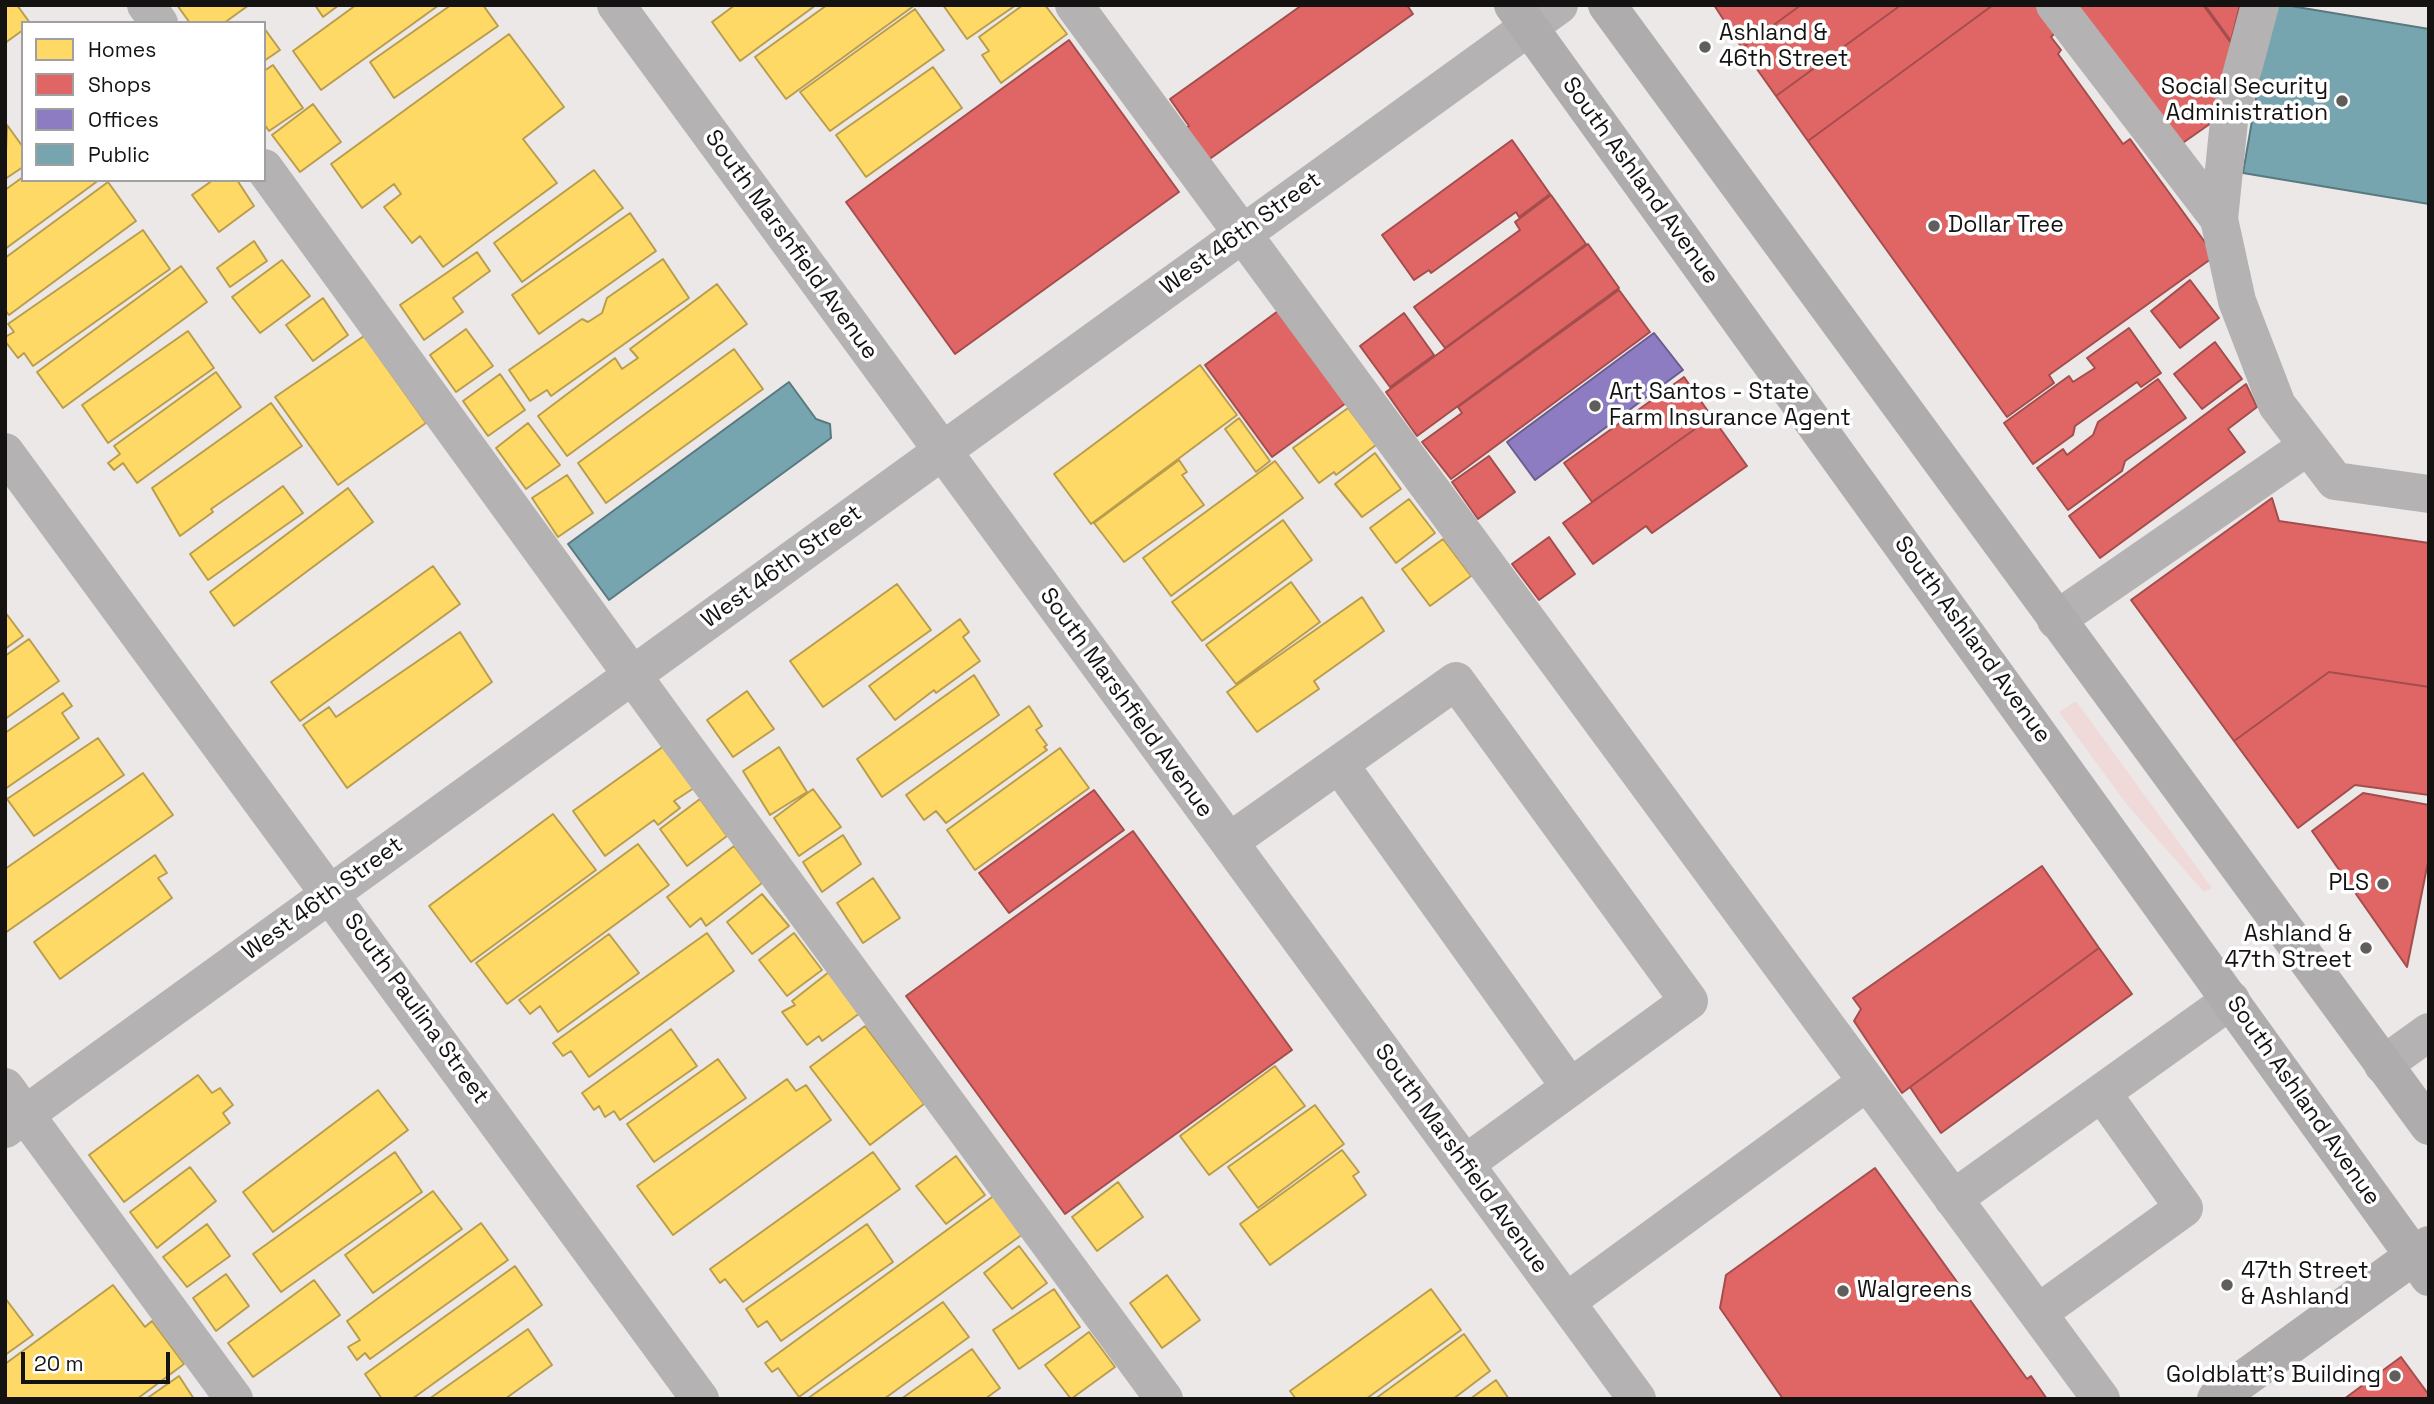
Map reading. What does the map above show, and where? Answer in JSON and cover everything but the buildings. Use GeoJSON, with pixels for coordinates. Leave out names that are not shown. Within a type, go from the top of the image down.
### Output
{"type":"FeatureCollection","features":[{"type":"Feature","properties":{"kind":"main road"},"geometry":{"type":"LineString","coordinates":[[1606,5],[2429,1126]]}},
{"type":"Feature","properties":{"kind":"main road","name":"South Ashland Avenue"},"geometry":{"type":"LineString","coordinates":[[1534,12],[2231,1000],[2424,1259]]}},
{"type":"Feature","properties":{"kind":"main road"},"geometry":{"type":"LineString","coordinates":[[2216,1399],[2424,1259]]}},
{"type":"Feature","properties":{"kind":"street"},"geometry":{"type":"LineString","coordinates":[[146,5],[158,21]]}},
{"type":"Feature","properties":{"kind":"street","name":"South Marshfield Avenue"},"geometry":{"type":"LineString","coordinates":[[616,5],[1566,1302],[1624,1394]]}},
{"type":"Feature","properties":{"kind":"street"},"geometry":{"type":"LineString","coordinates":[[1074,5],[2101,1399]]}},
{"type":"Feature","properties":{"kind":"street"},"geometry":{"type":"LineString","coordinates":[[2055,5],[2218,219]]}},
{"type":"Feature","properties":{"kind":"street"},"geometry":{"type":"LineString","coordinates":[[2260,5],[2229,121],[2218,219],[2237,301],[2277,405],[2335,481],[2429,494]]}},
{"type":"Feature","properties":{"kind":"street","name":"West 46th Street"},"geometry":{"type":"LineString","coordinates":[[12,1110],[331,893],[1242,234],[1534,12]]}},
{"type":"Feature","properties":{"kind":"street"},"geometry":{"type":"LineString","coordinates":[[266,171],[632,675],[1164,1399]]}},
{"type":"Feature","properties":{"kind":"street"},"geometry":{"type":"LineString","coordinates":[[2056,620],[2308,446]]}},
{"type":"Feature","properties":{"kind":"street","name":"South Paulina Street"},"geometry":{"type":"LineString","coordinates":[[5,452],[700,1399]]}},
{"type":"Feature","properties":{"kind":"street"},"geometry":{"type":"LineString","coordinates":[[1229,842],[1457,681],[1689,1001],[1465,1164]]}},
{"type":"Feature","properties":{"kind":"street"},"geometry":{"type":"LineString","coordinates":[[1339,764],[1570,1087]]}},
{"type":"Feature","properties":{"kind":"street"},"geometry":{"type":"LineString","coordinates":[[1953,1199],[2231,1000]]}},
{"type":"Feature","properties":{"kind":"street"},"geometry":{"type":"LineString","coordinates":[[2383,1065],[2429,1032]]}},
{"type":"Feature","properties":{"kind":"street"},"geometry":{"type":"LineString","coordinates":[[1566,1302],[1867,1082]]}},
{"type":"Feature","properties":{"kind":"street"},"geometry":{"type":"LineString","coordinates":[[2038,1313],[2184,1208],[2102,1093]]}},
{"type":"Feature","properties":{"kind":"street"},"geometry":{"type":"LineString","coordinates":[[12,1110],[234,1399]]}},
{"type":"Feature","properties":{"kind":"shaded area"},"geometry":{"type":"Polygon","coordinates":[[[2076,701],[2212,888],[2204,892],[2128,806],[2059,712],[2076,701]]]}},
{"type":"Feature","properties":{"kind":"place","name":"Ashland & 46th Street"},"geometry":{"type":"Point","coordinates":[1705,47]}},
{"type":"Feature","properties":{"kind":"place","name":"Social Security Administration"},"geometry":{"type":"Point","coordinates":[2342,101]}},
{"type":"Feature","properties":{"kind":"place","name":"Dollar Tree"},"geometry":{"type":"Point","coordinates":[1934,226]}},
{"type":"Feature","properties":{"kind":"place","name":"Art Santos - State Farm Insurance Agent"},"geometry":{"type":"Point","coordinates":[1595,406]}},
{"type":"Feature","properties":{"kind":"place","name":"PLS"},"geometry":{"type":"Point","coordinates":[2383,884]}},
{"type":"Feature","properties":{"kind":"place","name":"Ashland & 47th Street"},"geometry":{"type":"Point","coordinates":[2366,948]}},
{"type":"Feature","properties":{"kind":"place","name":"47th Street & Ashland"},"geometry":{"type":"Point","coordinates":[2227,1285]}},
{"type":"Feature","properties":{"kind":"place","name":"Walgreens"},"geometry":{"type":"Point","coordinates":[1843,1291]}},
{"type":"Feature","properties":{"kind":"place","name":"Goldblatt's Building"},"geometry":{"type":"Point","coordinates":[2395,1376]}}]}
